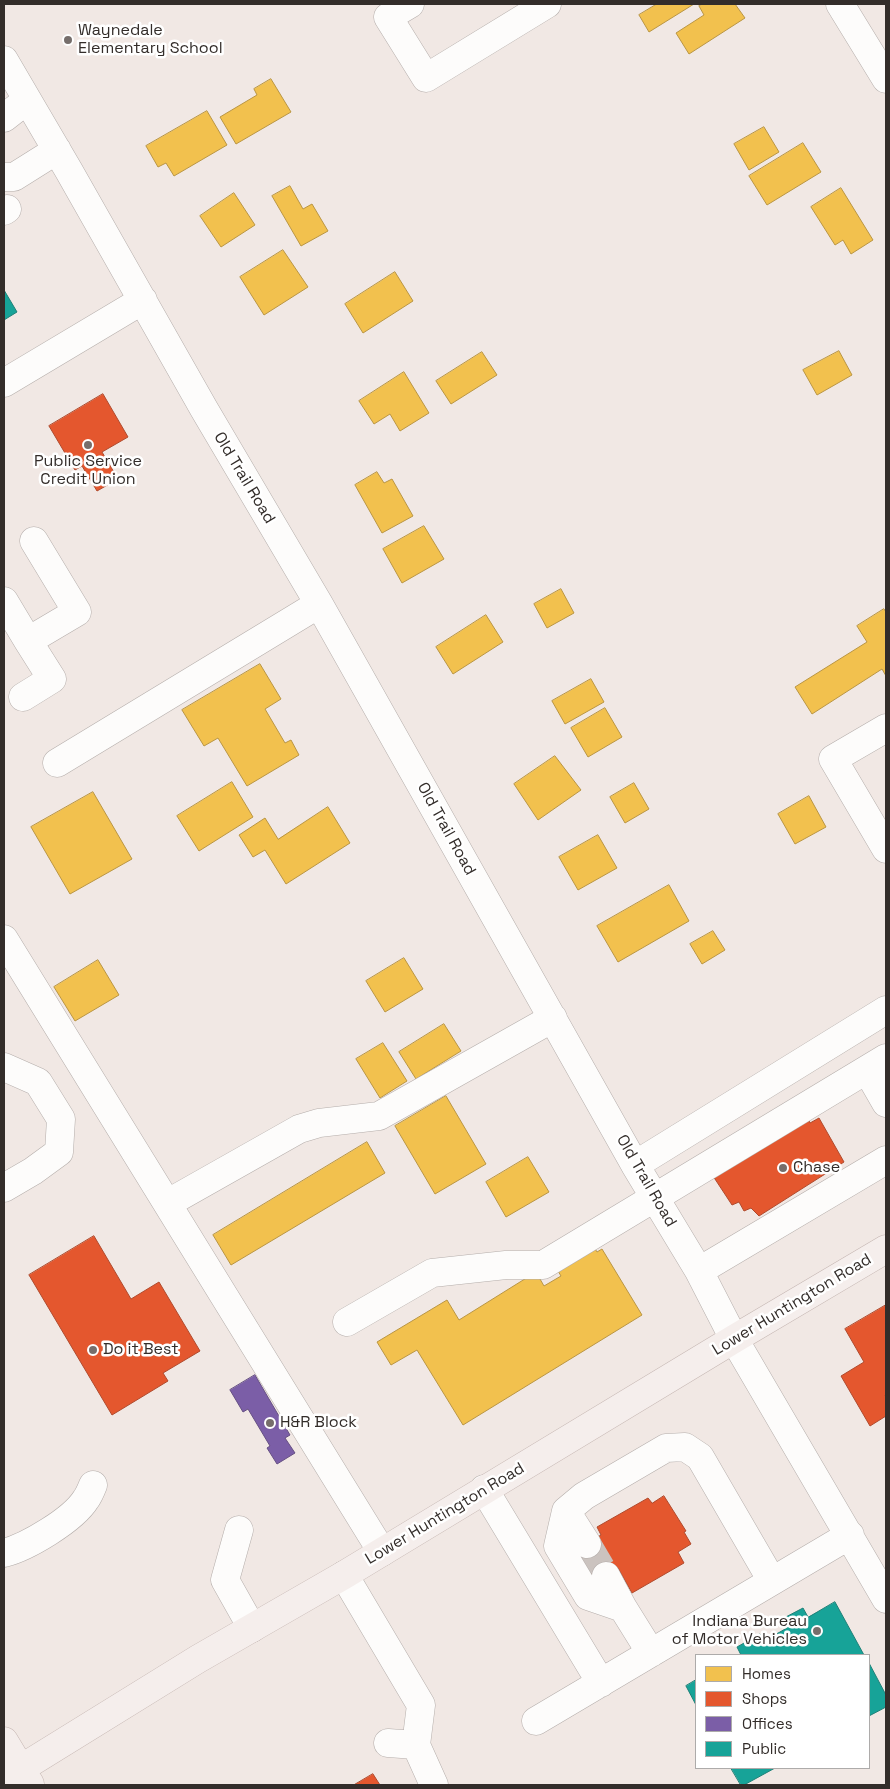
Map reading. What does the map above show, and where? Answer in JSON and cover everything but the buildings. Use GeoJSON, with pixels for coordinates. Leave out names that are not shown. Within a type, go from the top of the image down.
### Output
{"type":"FeatureCollection","features":[{"type":"Feature","properties":{"kind":"main road","name":"Lower Huntington Road"},"geometry":{"type":"LineString","coordinates":[[18,1778],[198,1659],[344,1575],[484,1489],[886,1249]]}},
{"type":"Feature","properties":{"kind":"main road"},"geometry":{"type":"LineString","coordinates":[[4,1740],[18,1778]]}},
{"type":"Feature","properties":{"kind":"street"},"geometry":{"type":"LineString","coordinates":[[410,4],[388,17],[426,78],[547,4]]}},
{"type":"Feature","properties":{"kind":"street"},"geometry":{"type":"LineString","coordinates":[[840,4],[886,79]]}},
{"type":"Feature","properties":{"kind":"street","name":"Old Trail Road"},"geometry":{"type":"LineString","coordinates":[[4,60],[204,409],[319,604],[635,1165],[699,1271],[734,1339],[886,1599]]}},
{"type":"Feature","properties":{"kind":"street"},"geometry":{"type":"LineString","coordinates":[[4,118],[27,100]]}},
{"type":"Feature","properties":{"kind":"street"},"geometry":{"type":"LineString","coordinates":[[4,178],[14,178],[57,150]]}},
{"type":"Feature","properties":{"kind":"street"},"geometry":{"type":"LineString","coordinates":[[4,383],[143,300]]}},
{"type":"Feature","properties":{"kind":"street"},"geometry":{"type":"LineString","coordinates":[[28,640],[78,612],[34,541]]}},
{"type":"Feature","properties":{"kind":"street"},"geometry":{"type":"LineString","coordinates":[[57,763],[319,604]]}},
{"type":"Feature","properties":{"kind":"street"},"geometry":{"type":"LineString","coordinates":[[5,608],[28,640],[52,679],[23,697]]}},
{"type":"Feature","properties":{"kind":"street"},"geometry":{"type":"LineString","coordinates":[[886,728],[833,759],[876,810],[886,849]]}},
{"type":"Feature","properties":{"kind":"street"},"geometry":{"type":"LineString","coordinates":[[4,939],[382,1552]]}},
{"type":"Feature","properties":{"kind":"street"},"geometry":{"type":"LineString","coordinates":[[635,1165],[886,1010]]}},
{"type":"Feature","properties":{"kind":"street"},"geometry":{"type":"LineString","coordinates":[[168,1203],[299,1129],[319,1123],[379,1116],[553,1018]]}},
{"type":"Feature","properties":{"kind":"street"},"geometry":{"type":"LineString","coordinates":[[346,1322],[432,1273],[506,1265],[543,1265],[877,1064],[886,1104]]}},
{"type":"Feature","properties":{"kind":"street"},"geometry":{"type":"LineString","coordinates":[[4,1067],[38,1082],[61,1119],[59,1152],[33,1171],[4,1188]]}},
{"type":"Feature","properties":{"kind":"street"},"geometry":{"type":"LineString","coordinates":[[699,1271],[886,1160]]}},
{"type":"Feature","properties":{"kind":"street"},"geometry":{"type":"LineString","coordinates":[[624,1608],[588,1596],[558,1546],[566,1511],[584,1496],[666,1448],[685,1447],[700,1457],[772,1581]]}},
{"type":"Feature","properties":{"kind":"street"},"geometry":{"type":"LineString","coordinates":[[4,1553],[22,1547],[73,1514],[86,1499],[93,1485]]}},
{"type":"Feature","properties":{"kind":"street"},"geometry":{"type":"LineString","coordinates":[[484,1489],[601,1683]]}},
{"type":"Feature","properties":{"kind":"street"},"geometry":{"type":"LineString","coordinates":[[566,1511],[587,1544]]}},
{"type":"Feature","properties":{"kind":"street"},"geometry":{"type":"LineString","coordinates":[[239,1530],[225,1580],[252,1628]]}},
{"type":"Feature","properties":{"kind":"street"},"geometry":{"type":"LineString","coordinates":[[536,1721],[850,1535]]}},
{"type":"Feature","properties":{"kind":"street"},"geometry":{"type":"LineString","coordinates":[[344,1575],[421,1705],[416,1745],[434,1785]]}},
{"type":"Feature","properties":{"kind":"street"},"geometry":{"type":"LineString","coordinates":[[606,1576],[651,1653]]}},
{"type":"Feature","properties":{"kind":"street"},"geometry":{"type":"LineString","coordinates":[[388,1743],[416,1745]]}},
{"type":"Feature","properties":{"kind":"tunnel"},"geometry":{"type":"LineString","coordinates":[[587,1544],[606,1576]]}},
{"type":"Feature","properties":{"kind":"place","name":"Waynedale Elementary School"},"geometry":{"type":"Point","coordinates":[68,40]}},
{"type":"Feature","properties":{"kind":"place","name":"Public Service Credit Union"},"geometry":{"type":"Point","coordinates":[88,445]}},
{"type":"Feature","properties":{"kind":"place","name":"Chase"},"geometry":{"type":"Point","coordinates":[783,1168]}},
{"type":"Feature","properties":{"kind":"place","name":"Do it Best"},"geometry":{"type":"Point","coordinates":[93,1350]}},
{"type":"Feature","properties":{"kind":"place","name":"H&R Block"},"geometry":{"type":"Point","coordinates":[270,1423]}},
{"type":"Feature","properties":{"kind":"place","name":"Indiana Bureau of Motor Vehicles"},"geometry":{"type":"Point","coordinates":[817,1631]}}]}
